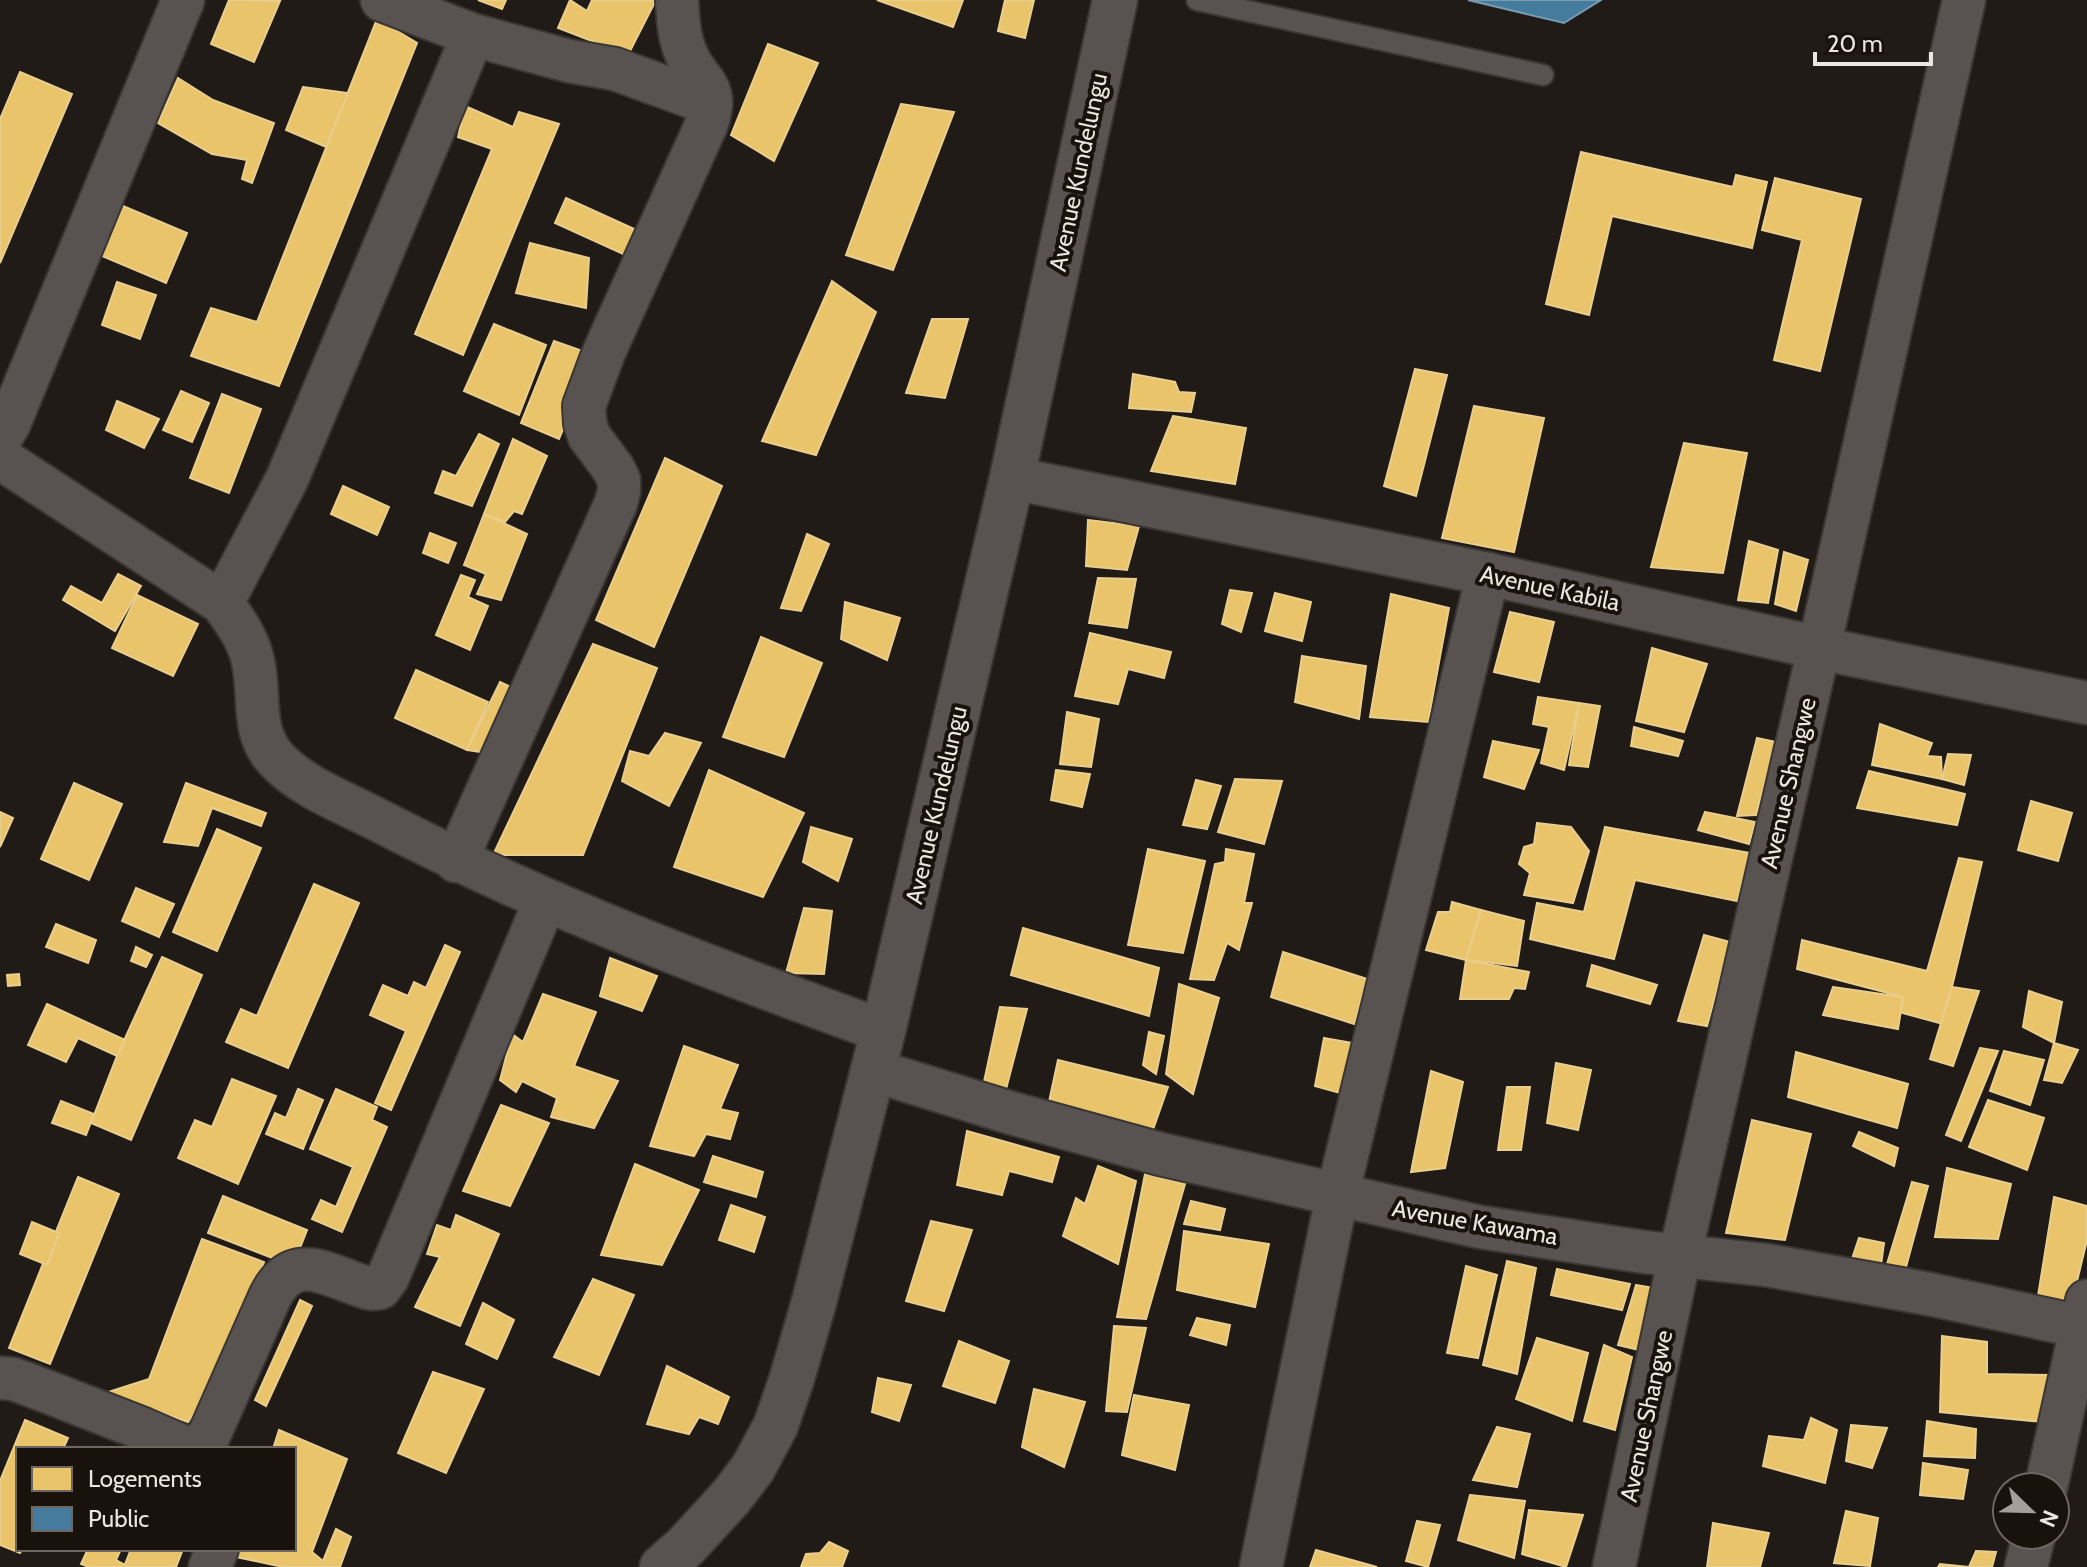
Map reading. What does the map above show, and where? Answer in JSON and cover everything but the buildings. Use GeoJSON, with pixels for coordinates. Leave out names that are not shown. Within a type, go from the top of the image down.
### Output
{"type":"FeatureCollection","features":[{"type":"Feature","properties":{"kind":"street"},"geometry":{"type":"LineString","coordinates":[[0,439],[9,424],[183,0]]}},
{"type":"Feature","properties":{"kind":"street"},"geometry":{"type":"LineString","coordinates":[[456,861],[616,503],[619,480],[589,436],[584,406],[604,352],[707,123],[711,104],[707,84],[688,59],[682,41],[677,0]]}},
{"type":"Feature","properties":{"kind":"street","name":"Avenue Kundelungu"},"geometry":{"type":"LineString","coordinates":[[662,1567],[686,1546],[753,1468],[776,1425],[814,1302],[878,1050],[1012,478],[1115,0]]}},
{"type":"Feature","properties":{"kind":"street","name":"Avenue Shangwe"},"geometry":{"type":"LineString","coordinates":[[1614,1567],[1680,1255],[1964,0]]}},
{"type":"Feature","properties":{"kind":"street"},"geometry":{"type":"LineString","coordinates":[[389,1],[473,35],[569,61],[631,73],[711,104]]}},
{"type":"Feature","properties":{"kind":"street"},"geometry":{"type":"LineString","coordinates":[[0,458],[222,603],[287,479],[473,35]]}},
{"type":"Feature","properties":{"kind":"street","name":"Avenue Kabila"},"geometry":{"type":"LineString","coordinates":[[1012,478],[1488,574],[1819,648],[2087,703]]}},
{"type":"Feature","properties":{"kind":"street"},"geometry":{"type":"LineString","coordinates":[[1261,1567],[1337,1196],[1488,574]]}},
{"type":"Feature","properties":{"kind":"street","name":"Avenue Kawama"},"geometry":{"type":"LineString","coordinates":[[222,603],[247,640],[257,680],[257,719],[269,749],[277,761],[313,787],[456,861],[545,901],[775,992],[878,1050],[1011,1113],[1160,1154],[1480,1227],[1644,1252],[1766,1265],[2085,1318]]}},
{"type":"Feature","properties":{"kind":"street"},"geometry":{"type":"LineString","coordinates":[[204,1447],[270,1297],[280,1281],[294,1272],[311,1268],[369,1289],[380,1288],[388,1277],[545,901]]}},
{"type":"Feature","properties":{"kind":"street"},"geometry":{"type":"LineString","coordinates":[[2050,1471],[2085,1318]]}},
{"type":"Feature","properties":{"kind":"street"},"geometry":{"type":"LineString","coordinates":[[0,1378],[30,1385],[184,1447]]}},
{"type":"Feature","properties":{"kind":"lane"},"geometry":{"type":"LineString","coordinates":[[1197,0],[1543,75]]}}]}
